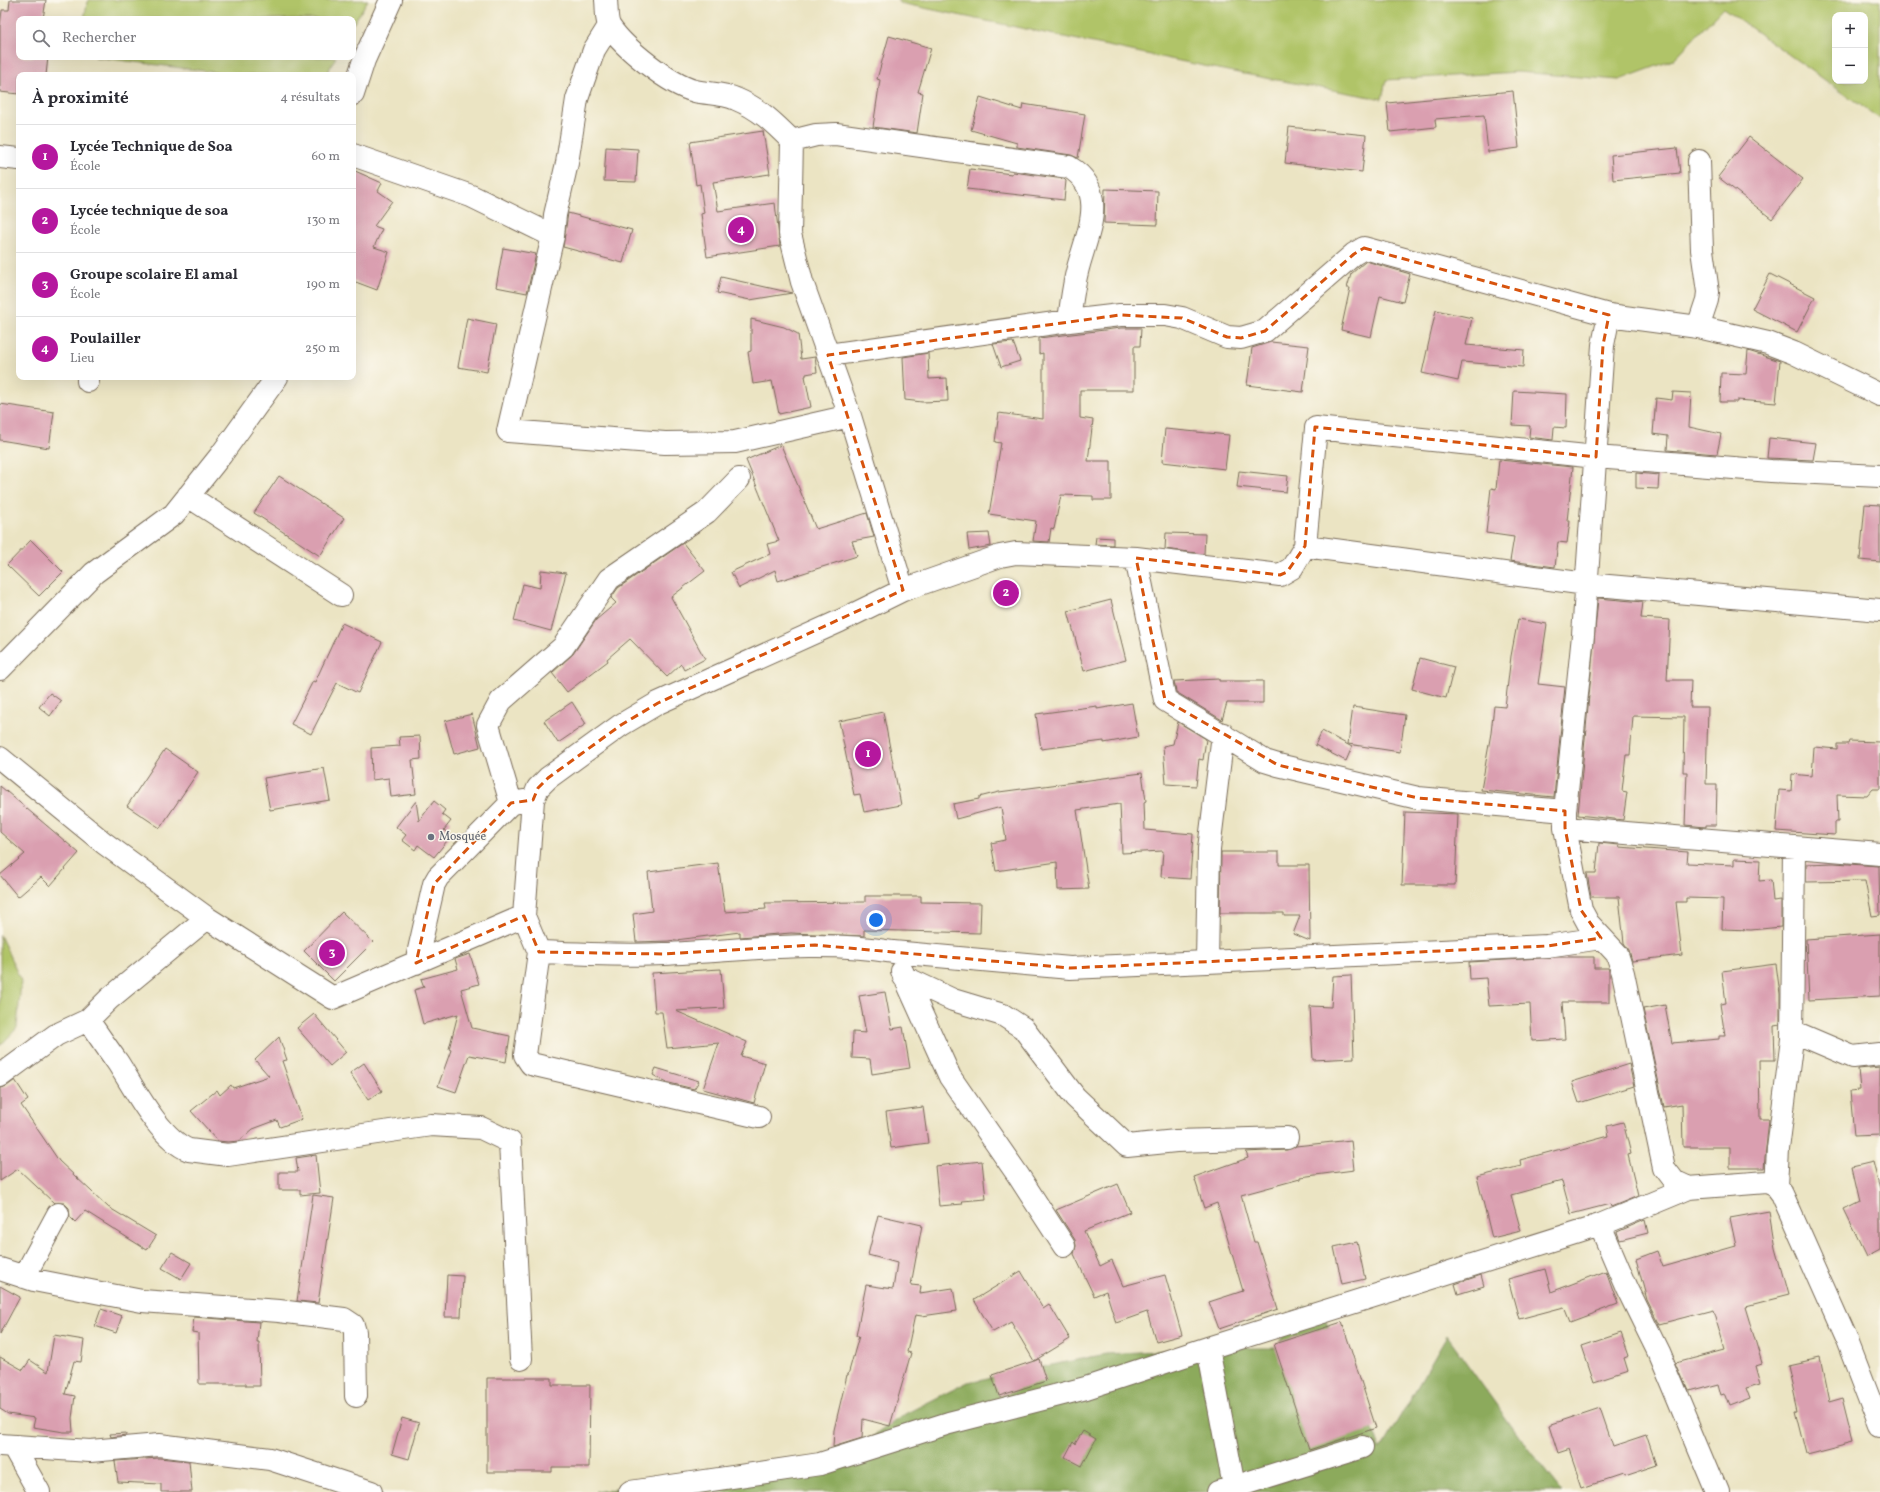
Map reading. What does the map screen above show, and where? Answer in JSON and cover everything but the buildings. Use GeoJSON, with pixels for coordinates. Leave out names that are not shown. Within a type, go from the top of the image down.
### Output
{"type":"FeatureCollection","features":[{"type":"Feature","properties":{"kind":"street"},"geometry":{"type":"LineString","coordinates":[[356,85],[364,60],[391,0]]}},
{"type":"Feature","properties":{"kind":"street"},"geometry":{"type":"LineString","coordinates":[[606,0],[609,26],[594,50],[577,99],[567,163],[555,215],[553,236],[508,431],[665,443],[735,442],[850,416]]}},
{"type":"Feature","properties":{"kind":"street"},"geometry":{"type":"LineString","coordinates":[[609,26],[649,65],[672,81],[694,91],[714,93],[736,99],[768,116],[792,141],[790,234],[802,282],[850,416],[903,590]]}},
{"type":"Feature","properties":{"kind":"street"},"geometry":{"type":"LineString","coordinates":[[792,141],[816,135],[836,134],[1069,167],[1081,174],[1090,189],[1093,213],[1077,272],[1069,321]]}},
{"type":"Feature","properties":{"kind":"street"},"geometry":{"type":"LineString","coordinates":[[356,156],[471,196],[553,236]]}},
{"type":"Feature","properties":{"kind":"street"},"geometry":{"type":"LineString","coordinates":[[0,157],[16,159]]}},
{"type":"Feature","properties":{"kind":"street"},"geometry":{"type":"LineString","coordinates":[[1698,326],[1707,300],[1708,292],[1702,250],[1699,161]]}},
{"type":"Feature","properties":{"kind":"street"},"geometry":{"type":"LineString","coordinates":[[828,355],[1120,315],[1165,315],[1182,318],[1228,337],[1240,338],[1265,331],[1354,254],[1364,248],[1609,315],[1698,326],[1775,346],[1794,353],[1880,395]]}},
{"type":"Feature","properties":{"kind":"street"},"geometry":{"type":"LineString","coordinates":[[1609,315],[1604,345],[1583,635],[1565,820],[1581,910],[1588,923],[1601,938],[1609,943],[1617,954],[1623,973],[1664,1168],[1674,1181],[1689,1188]]}},
{"type":"Feature","properties":{"kind":"street"},"geometry":{"type":"LineString","coordinates":[[0,670],[94,573],[174,514],[221,454],[275,380]]}},
{"type":"Feature","properties":{"kind":"street"},"geometry":{"type":"LineString","coordinates":[[759,1117],[531,1064],[525,1055],[539,952],[524,916],[533,800],[538,788],[548,778],[622,725],[658,703],[903,590],[1000,556],[1016,553],[1136,558],[1280,575],[1292,568],[1305,546],[1316,428],[1596,457],[1771,471],[1880,476]]}},
{"type":"Feature","properties":{"kind":"street"},"geometry":{"type":"LineString","coordinates":[[511,803],[488,725],[501,701],[562,648],[609,579],[707,512],[739,479]]}},
{"type":"Feature","properties":{"kind":"street"},"geometry":{"type":"LineString","coordinates":[[188,496],[341,595]]}},
{"type":"Feature","properties":{"kind":"street"},"geometry":{"type":"LineString","coordinates":[[1305,546],[1586,584],[1880,610]]}},
{"type":"Feature","properties":{"kind":"street"},"geometry":{"type":"LineString","coordinates":[[1136,558],[1165,700],[1265,761],[1328,778],[1418,798],[1565,820],[1794,847],[1880,854]]}},
{"type":"Feature","properties":{"kind":"street"},"geometry":{"type":"LineString","coordinates":[[1207,962],[1209,849],[1223,734]]}},
{"type":"Feature","properties":{"kind":"street"},"geometry":{"type":"LineString","coordinates":[[0,758],[104,843],[207,918],[333,998],[524,916]]}},
{"type":"Feature","properties":{"kind":"street"},"geometry":{"type":"LineString","coordinates":[[416,963],[434,884],[438,877],[511,803],[533,800]]}},
{"type":"Feature","properties":{"kind":"street"},"geometry":{"type":"LineString","coordinates":[[1776,1186],[1778,1149],[1792,1031],[1794,847]]}},
{"type":"Feature","properties":{"kind":"street"},"geometry":{"type":"LineString","coordinates":[[0,1076],[56,1035],[88,1020],[108,999],[207,918]]}},
{"type":"Feature","properties":{"kind":"street"},"geometry":{"type":"LineString","coordinates":[[539,952],[606,955],[664,954],[815,944],[1070,968],[1546,946],[1601,938]]}},
{"type":"Feature","properties":{"kind":"street"},"geometry":{"type":"LineString","coordinates":[[893,952],[950,1077],[1018,1175],[1064,1246]]}},
{"type":"Feature","properties":{"kind":"street"},"geometry":{"type":"LineString","coordinates":[[904,977],[953,1000],[1003,1015],[1024,1028],[1075,1097],[1127,1146],[1176,1141],[1287,1138]]}},
{"type":"Feature","properties":{"kind":"street"},"geometry":{"type":"LineString","coordinates":[[88,1020],[147,1112],[167,1134],[184,1148],[189,1150],[228,1155],[431,1125],[481,1128],[510,1142],[521,1358]]}},
{"type":"Feature","properties":{"kind":"street"},"geometry":{"type":"LineString","coordinates":[[1792,1031],[1853,1057],[1880,1054]]}},
{"type":"Feature","properties":{"kind":"street"},"geometry":{"type":"LineString","coordinates":[[630,1492],[820,1464],[949,1423],[1086,1388],[1208,1348],[1600,1226],[1689,1188],[1766,1182],[1776,1186],[1782,1194],[1847,1340],[1880,1426]]}},
{"type":"Feature","properties":{"kind":"street"},"geometry":{"type":"LineString","coordinates":[[24,1277],[58,1214]]}},
{"type":"Feature","properties":{"kind":"street"},"geometry":{"type":"LineString","coordinates":[[1600,1226],[1627,1288],[1658,1350],[1717,1492]]}},
{"type":"Feature","properties":{"kind":"street"},"geometry":{"type":"LineString","coordinates":[[0,1269],[24,1277],[142,1301],[278,1311],[344,1319],[353,1324],[355,1332],[356,1396]]}},
{"type":"Feature","properties":{"kind":"street"},"geometry":{"type":"LineString","coordinates":[[1208,1348],[1229,1490],[1362,1447]]}},
{"type":"Feature","properties":{"kind":"street"},"geometry":{"type":"LineString","coordinates":[[7,1445],[90,1451],[159,1444],[270,1459],[371,1492]]}},
{"type":"Feature","properties":{"kind":"street"},"geometry":{"type":"LineString","coordinates":[[7,1445],[39,1492]]}},
{"type":"Feature","properties":{"kind":"highlighted area"},"geometry":{"type":"Polygon","coordinates":[[[1364,248],[1609,315],[1603,345],[1596,457],[1315,427],[1305,546],[1287,572],[1280,575],[1136,558],[1165,700],[1278,765],[1418,798],[1565,811],[1565,828],[1581,910],[1601,938],[1547,946],[1070,968],[815,945],[664,954],[539,952],[524,916],[416,963],[434,884],[511,803],[533,800],[538,788],[548,778],[621,725],[658,703],[903,590],[828,355],[1120,315],[1182,318],[1227,337],[1241,338],[1265,331],[1354,254],[1364,248]]]}},
{"type":"Feature","properties":{"kind":"green space"},"geometry":{"type":"Polygon","coordinates":[[[88,0],[368,0],[356,19],[356,16],[85,16],[88,0]]]}},
{"type":"Feature","properties":{"kind":"green space"},"geometry":{"type":"Polygon","coordinates":[[[897,0],[1880,0],[1880,119],[1723,8],[1673,60],[1619,80],[1517,72],[1386,80],[1382,99],[1233,72],[900,3],[897,0]]]}},
{"type":"Feature","properties":{"kind":"green space"},"geometry":{"type":"Polygon","coordinates":[[[119,60],[334,60],[328,72],[213,72],[119,60]]]}},
{"type":"Feature","properties":{"kind":"green space"},"geometry":{"type":"Polygon","coordinates":[[[0,935],[21,981],[17,1028],[0,1046],[0,935]]]}},
{"type":"Feature","properties":{"kind":"green space"},"geometry":{"type":"Polygon","coordinates":[[[1305,1306],[1323,1313],[1381,1449],[1447,1336],[1528,1449],[1562,1492],[595,1492],[846,1455],[905,1414],[968,1382],[1106,1354],[1208,1348],[1276,1348],[1305,1306]]]}},
{"type":"Feature","properties":{"kind":"place","name":"Poulailler"},"geometry":{"type":"Point","coordinates":[741,230]}},
{"type":"Feature","properties":{"kind":"place","name":"Lycée technique de soa"},"geometry":{"type":"Point","coordinates":[1006,593]}},
{"type":"Feature","properties":{"kind":"place","name":"Lycée Technique de Soa"},"geometry":{"type":"Point","coordinates":[868,754]}},
{"type":"Feature","properties":{"kind":"place","name":"Mosquée"},"geometry":{"type":"Point","coordinates":[431,837]}},
{"type":"Feature","properties":{"kind":"place","name":"Groupe scolaire El amal"},"geometry":{"type":"Point","coordinates":[332,953]}}]}
